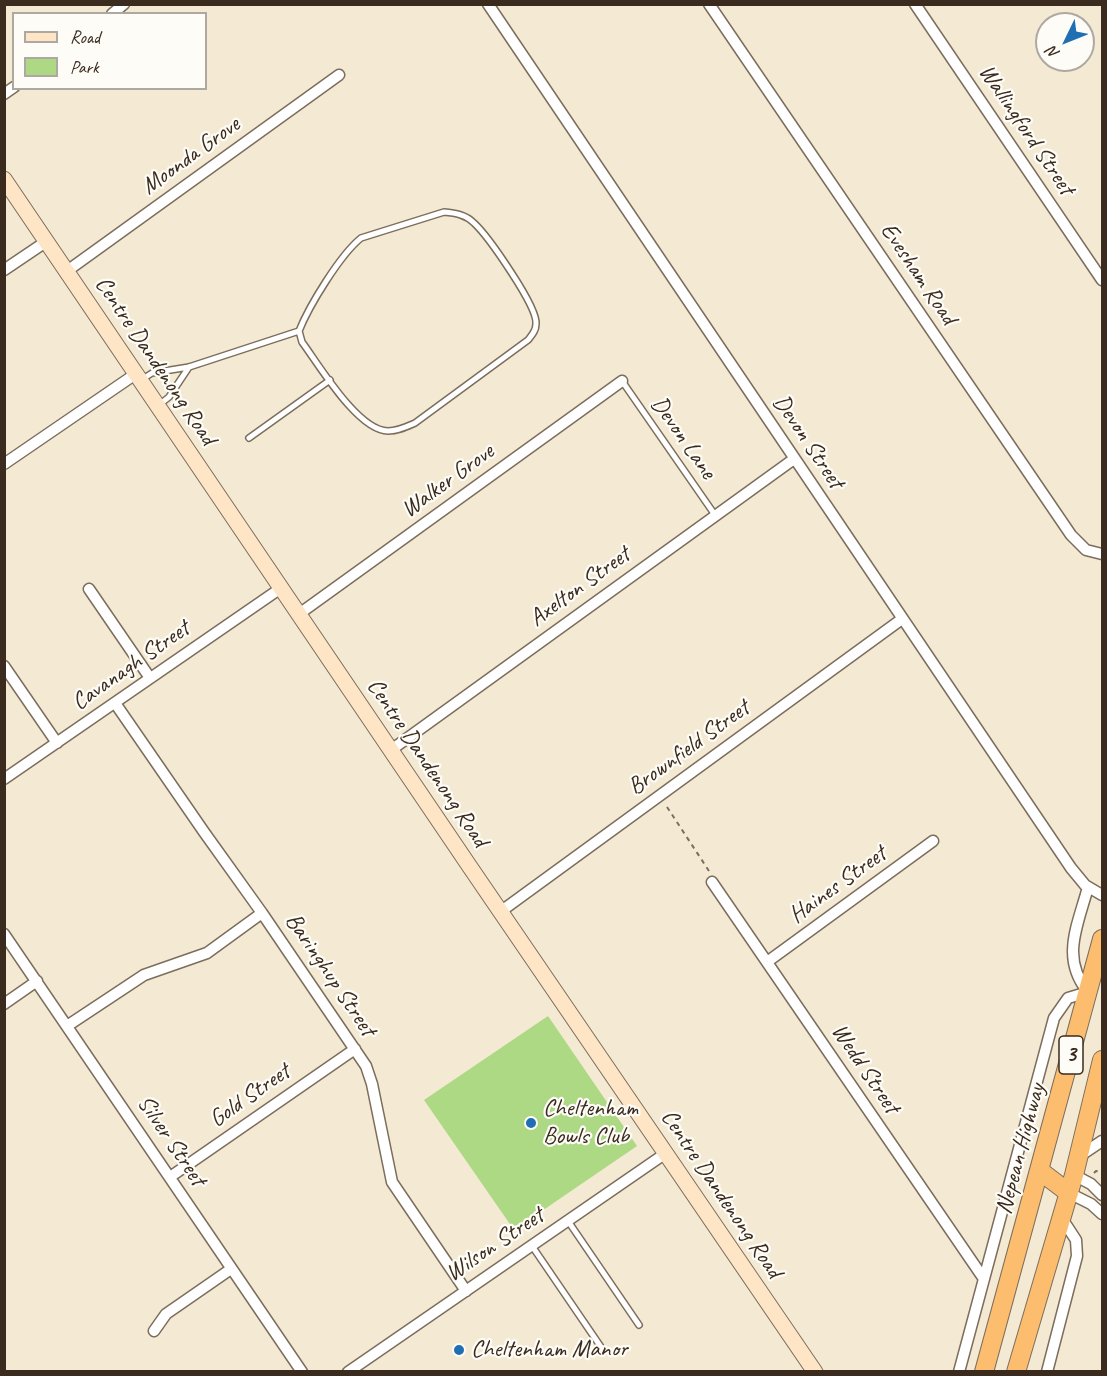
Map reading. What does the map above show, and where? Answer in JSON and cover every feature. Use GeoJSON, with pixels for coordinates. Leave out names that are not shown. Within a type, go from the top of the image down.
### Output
{"type":"FeatureCollection","features":[{"type":"Feature","properties":{"kind":"highway","name":"Nepean Highway"},"geometry":{"type":"LineString","coordinates":[[984,1371],[1102,939]]}},
{"type":"Feature","properties":{"kind":"highway","name":"3"},"geometry":{"type":"LineString","coordinates":[[1016,1371],[1069,1193],[1082,1169],[1102,1060]]}},
{"type":"Feature","properties":{"kind":"highway"},"geometry":{"type":"LineString","coordinates":[[1040,1171],[1082,1169]]}},
{"type":"Feature","properties":{"kind":"highway"},"geometry":{"type":"LineString","coordinates":[[1040,1171],[1069,1193]]}},
{"type":"Feature","properties":{"kind":"main road","name":"Centre Dandenong Road"},"geometry":{"type":"LineString","coordinates":[[4,179],[500,912],[815,1371]]}},
{"type":"Feature","properties":{"kind":"street","name":"Devon Street"},"geometry":{"type":"LineString","coordinates":[[488,4],[1071,868],[1088,887],[1102,894]]}},
{"type":"Feature","properties":{"kind":"street","name":"Evesham Road"},"geometry":{"type":"LineString","coordinates":[[709,4],[1071,535],[1081,546],[1102,554]]}},
{"type":"Feature","properties":{"kind":"street","name":"Wallingford Street"},"geometry":{"type":"LineString","coordinates":[[915,4],[1102,280]]}},
{"type":"Feature","properties":{"kind":"street","name":"Moonda Grove"},"geometry":{"type":"LineString","coordinates":[[68,271],[339,75]]}},
{"type":"Feature","properties":{"kind":"street"},"geometry":{"type":"LineString","coordinates":[[4,270],[47,241]]}},
{"type":"Feature","properties":{"kind":"street"},"geometry":{"type":"LineString","coordinates":[[4,464],[139,376]]}},
{"type":"Feature","properties":{"kind":"street","name":"Walker Grove"},"geometry":{"type":"LineString","coordinates":[[299,614],[622,381]]}},
{"type":"Feature","properties":{"kind":"street","name":"Axelton Street"},"geometry":{"type":"LineString","coordinates":[[392,750],[794,459]]}},
{"type":"Feature","properties":{"kind":"street","name":"Cavanagh Street"},"geometry":{"type":"LineString","coordinates":[[4,779],[281,588]]}},
{"type":"Feature","properties":{"kind":"street"},"geometry":{"type":"LineString","coordinates":[[89,589],[150,678]]}},
{"type":"Feature","properties":{"kind":"street","name":"Brownfield Street"},"geometry":{"type":"LineString","coordinates":[[500,912],[902,619]]}},
{"type":"Feature","properties":{"kind":"street"},"geometry":{"type":"LineString","coordinates":[[4,666],[57,743]]}},
{"type":"Feature","properties":{"kind":"street","name":"Baringhup Street"},"geometry":{"type":"LineString","coordinates":[[115,703],[355,1049],[369,1074],[392,1182],[466,1291]]}},
{"type":"Feature","properties":{"kind":"street","name":"Haines Street"},"geometry":{"type":"LineString","coordinates":[[767,963],[933,841]]}},
{"type":"Feature","properties":{"kind":"street","name":"Wedd Street"},"geometry":{"type":"LineString","coordinates":[[710,876],[984,1279]]}},
{"type":"Feature","properties":{"kind":"street"},"geometry":{"type":"LineString","coordinates":[[959,1371],[1054,1018],[1068,998],[1088,992],[1080,982],[1071,952],[1088,887]]}},
{"type":"Feature","properties":{"kind":"street"},"geometry":{"type":"LineString","coordinates":[[67,1026],[144,975],[207,953],[262,913]]}},
{"type":"Feature","properties":{"kind":"street","name":"Silver Street"},"geometry":{"type":"LineString","coordinates":[[4,934],[302,1371]]}},
{"type":"Feature","properties":{"kind":"street"},"geometry":{"type":"LineString","coordinates":[[4,1004],[37,981]]}},
{"type":"Feature","properties":{"kind":"street","name":"Gold Street"},"geometry":{"type":"LineString","coordinates":[[170,1177],[355,1049]]}},
{"type":"Feature","properties":{"kind":"street"},"geometry":{"type":"LineString","coordinates":[[1102,1141],[1082,1169],[1091,1184],[1102,1195]]}},
{"type":"Feature","properties":{"kind":"street","name":"Wilson Street"},"geometry":{"type":"LineString","coordinates":[[348,1371],[666,1153]]}},
{"type":"Feature","properties":{"kind":"street"},"geometry":{"type":"LineString","coordinates":[[1069,1193],[1093,1206],[1102,1214]]}},
{"type":"Feature","properties":{"kind":"street"},"geometry":{"type":"LineString","coordinates":[[1047,1371],[1077,1256],[1076,1240],[1061,1218]]}},
{"type":"Feature","properties":{"kind":"street"},"geometry":{"type":"LineString","coordinates":[[154,1331],[166,1314],[231,1269]]}},
{"type":"Feature","properties":{"kind":"lane"},"geometry":{"type":"LineString","coordinates":[[139,376],[189,367],[299,332],[351,246],[361,238],[444,212],[460,214],[473,222],[527,297],[536,316],[534,333],[528,340],[415,423],[401,429],[387,431],[365,423],[353,411],[302,342],[299,332]]}},
{"type":"Feature","properties":{"kind":"lane"},"geometry":{"type":"LineString","coordinates":[[158,405],[170,397],[189,367]]}},
{"type":"Feature","properties":{"kind":"lane"},"geometry":{"type":"LineString","coordinates":[[249,438],[330,380]]}},
{"type":"Feature","properties":{"kind":"lane","name":"Devon Lane"},"geometry":{"type":"LineString","coordinates":[[622,381],[715,516]]}},
{"type":"Feature","properties":{"kind":"lane"},"geometry":{"type":"LineString","coordinates":[[568,1221],[639,1325]]}},
{"type":"Feature","properties":{"kind":"lane"},"geometry":{"type":"LineString","coordinates":[[532,1246],[603,1350]]}},
{"type":"Feature","properties":{"kind":"path"},"geometry":{"type":"LineString","coordinates":[[667,807],[710,876]]}},
{"type":"Feature","properties":{"kind":"path"},"geometry":{"type":"LineString","coordinates":[[1082,1169],[1102,1172]]}},
{"type":"Feature","properties":{"kind":"green space","name":"Cheltenham Bowls Club"},"geometry":{"type":"Polygon","coordinates":[[[548,1016],[637,1146],[514,1230],[424,1100],[548,1016]]]}},
{"type":"Feature","properties":{"kind":"place","name":"Cheltenham Bowls Club"},"geometry":{"type":"Point","coordinates":[531,1123]}},
{"type":"Feature","properties":{"kind":"place","name":"Cheltenham Manor"},"geometry":{"type":"Point","coordinates":[459,1350]}}]}
